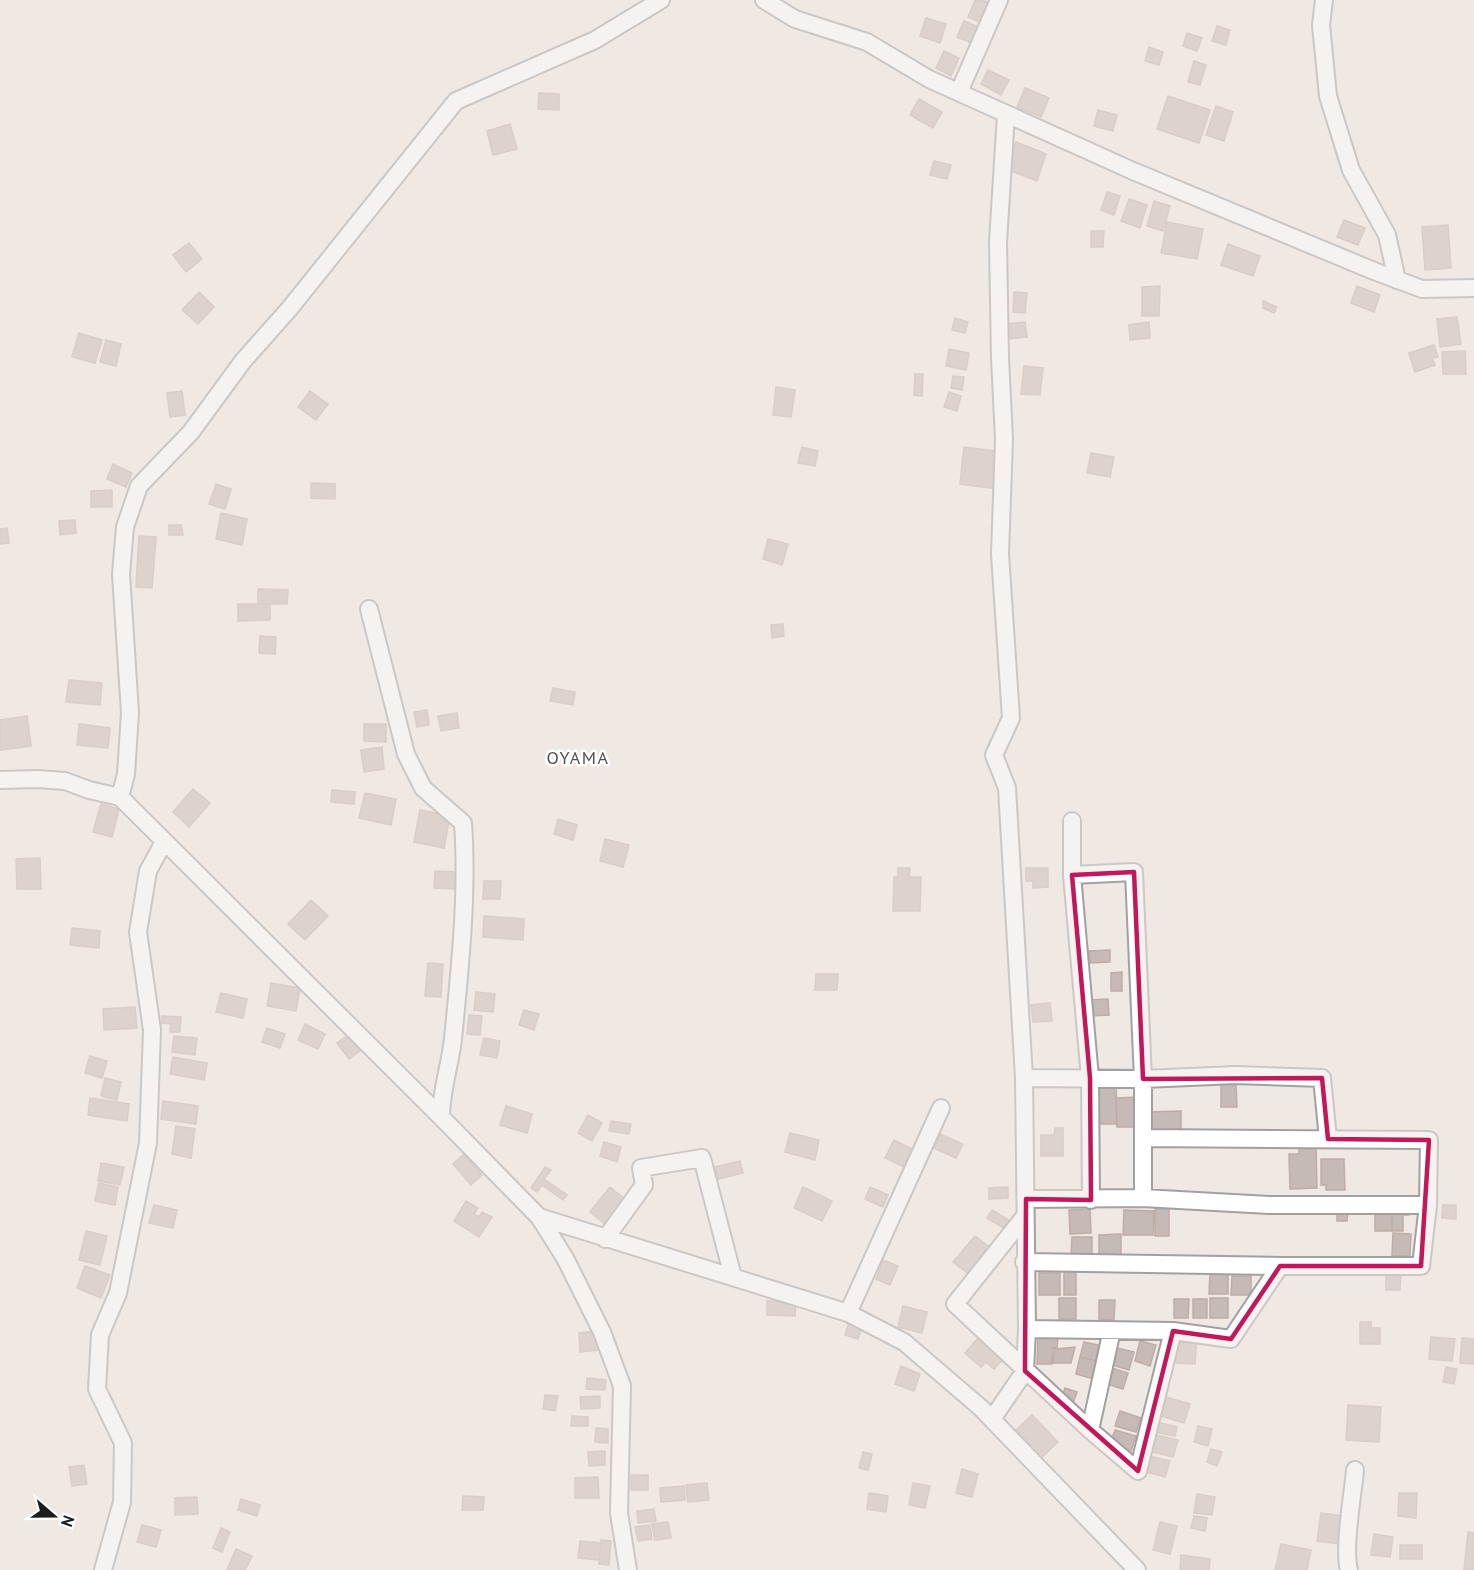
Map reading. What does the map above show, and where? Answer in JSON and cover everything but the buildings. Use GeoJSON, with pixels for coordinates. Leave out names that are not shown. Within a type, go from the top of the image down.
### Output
{"type":"FeatureCollection","features":[{"type":"Feature","properties":{"kind":"street"},"geometry":{"type":"LineString","coordinates":[[120,797],[126,774],[130,713],[121,574],[125,527],[139,486],[191,432],[243,361],[290,308],[456,101],[595,39],[661,0]]}},
{"type":"Feature","properties":{"kind":"street"},"geometry":{"type":"LineString","coordinates":[[765,0],[795,19],[867,42],[929,79],[1133,171],[1397,280],[1422,289],[1474,288]]}},
{"type":"Feature","properties":{"kind":"street"},"geometry":{"type":"LineString","coordinates":[[959,92],[999,0]]}},
{"type":"Feature","properties":{"kind":"street"},"geometry":{"type":"LineString","coordinates":[[1324,0],[1321,25],[1328,96],[1351,170],[1387,235],[1397,280]]}},
{"type":"Feature","properties":{"kind":"street"},"geometry":{"type":"LineString","coordinates":[[992,1419],[1025,1371],[1027,1329],[1024,1262],[1026,1198],[1024,1078],[1006,788],[994,755],[1011,718],[999,554],[1004,439],[998,242],[1006,114]]}},
{"type":"Feature","properties":{"kind":"street"},"geometry":{"type":"LineString","coordinates":[[369,609],[406,754],[423,788],[463,823],[465,861],[459,984],[453,1040],[441,1094],[441,1117]]}},
{"type":"Feature","properties":{"kind":"street"},"geometry":{"type":"LineString","coordinates":[[0,780],[65,781],[89,790],[120,797],[539,1218],[565,1258],[602,1332],[622,1386],[619,1514],[628,1570]]}},
{"type":"Feature","properties":{"kind":"street"},"geometry":{"type":"LineString","coordinates":[[1072,821],[1072,875],[1090,1078],[1091,1200]]}},
{"type":"Feature","properties":{"kind":"street"},"geometry":{"type":"LineString","coordinates":[[102,1570],[122,1502],[123,1443],[97,1389],[100,1335],[118,1293],[148,1143],[152,1030],[138,932],[148,871],[164,842]]}},
{"type":"Feature","properties":{"kind":"street"},"geometry":{"type":"LineString","coordinates":[[1072,875],[1134,872],[1143,1079],[1143,1198]]}},
{"type":"Feature","properties":{"kind":"street"},"geometry":{"type":"LineString","coordinates":[[1024,1078],[1143,1079],[1236,1075],[1322,1078],[1328,1139]]}},
{"type":"Feature","properties":{"kind":"street"},"geometry":{"type":"LineString","coordinates":[[848,1313],[940,1108]]}},
{"type":"Feature","properties":{"kind":"street"},"geometry":{"type":"LineString","coordinates":[[1024,1262],[1421,1266],[1428,1205],[1429,1140],[1144,1138]]}},
{"type":"Feature","properties":{"kind":"street"},"geometry":{"type":"LineString","coordinates":[[604,1239],[644,1185],[641,1168],[702,1158],[733,1277]]}},
{"type":"Feature","properties":{"kind":"street"},"geometry":{"type":"LineString","coordinates":[[1026,1198],[1091,1200],[1143,1198],[1269,1205],[1428,1205]]}},
{"type":"Feature","properties":{"kind":"street"},"geometry":{"type":"LineString","coordinates":[[1025,1216],[955,1304],[1025,1371],[1138,1471],[1173,1331]]}},
{"type":"Feature","properties":{"kind":"street"},"geometry":{"type":"LineString","coordinates":[[539,1218],[848,1313],[904,1342],[992,1419],[1137,1570]]}},
{"type":"Feature","properties":{"kind":"street"},"geometry":{"type":"LineString","coordinates":[[1027,1329],[1173,1331],[1231,1339],[1280,1266]]}},
{"type":"Feature","properties":{"kind":"street"},"geometry":{"type":"LineString","coordinates":[[1090,1430],[1112,1330]]}},
{"type":"Feature","properties":{"kind":"street"},"geometry":{"type":"LineString","coordinates":[[1349,1570],[1347,1564],[1355,1470]]}},
{"type":"Feature","properties":{"kind":"highlighted area"},"geometry":{"type":"Polygon","coordinates":[[[1134,872],[1143,1079],[1322,1078],[1328,1139],[1429,1140],[1421,1266],[1280,1266],[1231,1339],[1173,1331],[1138,1471],[1025,1371],[1026,1199],[1091,1200],[1090,1078],[1072,875],[1134,872]]]}},
{"type":"Feature","properties":{"kind":"district","name":"OYAMA"},"geometry":{"type":"Point","coordinates":[578,757]}}]}
